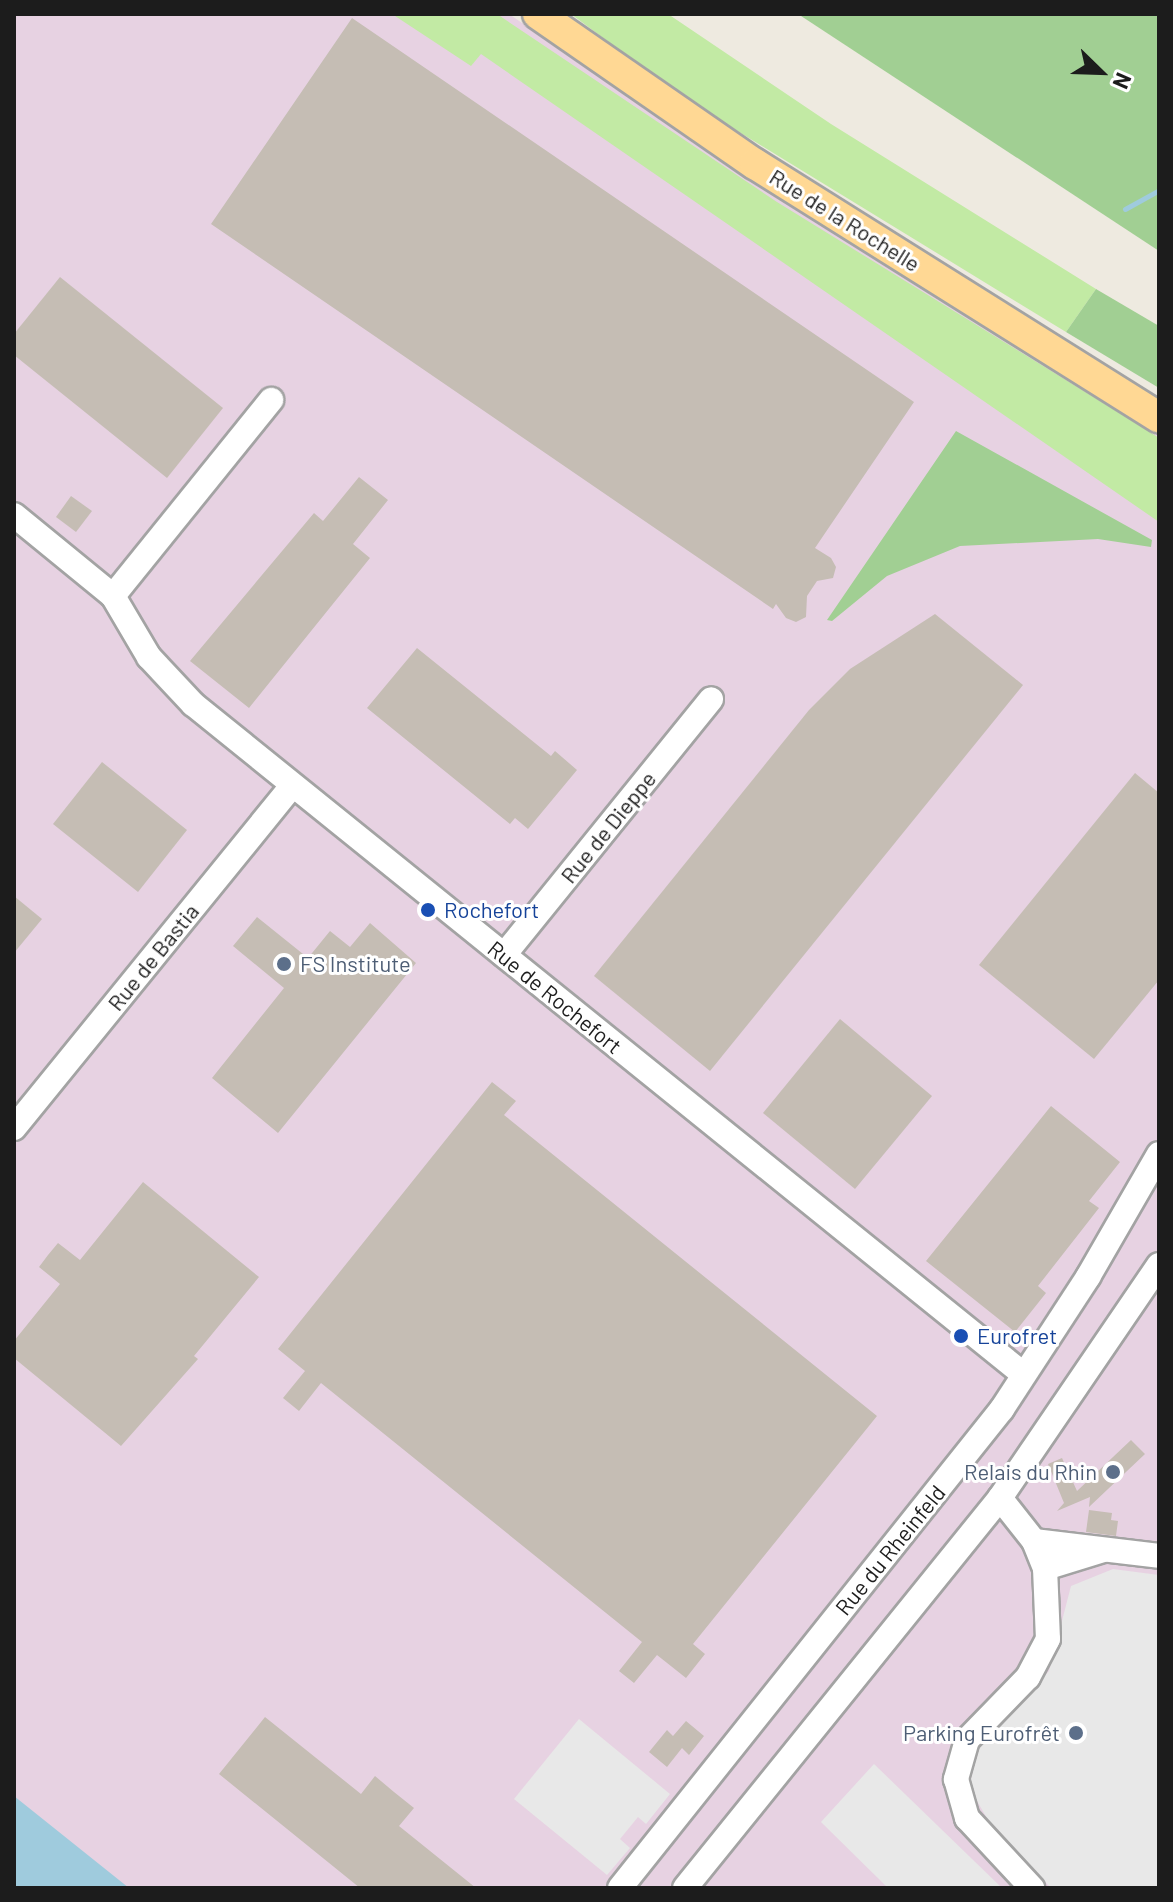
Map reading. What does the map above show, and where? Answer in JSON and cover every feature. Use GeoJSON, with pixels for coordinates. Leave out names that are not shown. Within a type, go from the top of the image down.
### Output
{"type":"FeatureCollection","features":[{"type":"Feature","properties":{"kind":"main road","name":"Rue de la Rochelle"},"geometry":{"type":"LineString","coordinates":[[538,14],[743,156],[1159,417]]}},
{"type":"Feature","properties":{"kind":"street"},"geometry":{"type":"LineString","coordinates":[[113,596],[271,400]]}},
{"type":"Feature","properties":{"kind":"street","name":"Rue de Rochefort"},"geometry":{"type":"LineString","coordinates":[[14,515],[113,596],[166,679],[292,786],[1023,1374]]}},
{"type":"Feature","properties":{"kind":"street","name":"Rue de Dieppe"},"geometry":{"type":"LineString","coordinates":[[504,955],[711,699]]}},
{"type":"Feature","properties":{"kind":"street","name":"Rue de Bastia"},"geometry":{"type":"LineString","coordinates":[[14,1128],[292,786]]}},
{"type":"Feature","properties":{"kind":"street","name":"Rue du Rheinfeld"},"geometry":{"type":"LineString","coordinates":[[620,1888],[1002,1409],[1088,1277],[1159,1154]]}},
{"type":"Feature","properties":{"kind":"street"},"geometry":{"type":"LineString","coordinates":[[685,1888],[1000,1498],[1159,1265]]}},
{"type":"Feature","properties":{"kind":"street"},"geometry":{"type":"LineString","coordinates":[[1000,1498],[1034,1541],[1045,1568],[1050,1622],[1040,1660],[967,1740],[956,1779],[967,1818],[1032,1888]]}},
{"type":"Feature","properties":{"kind":"street"},"geometry":{"type":"LineString","coordinates":[[1034,1541],[1159,1556]]}},
{"type":"Feature","properties":{"kind":"street"},"geometry":{"type":"LineString","coordinates":[[1045,1568],[1103,1550]]}},
{"type":"Feature","properties":{"kind":"shaded area"},"geometry":{"type":"Polygon","coordinates":[[[14,14],[509,14],[778,199],[1159,435],[1159,1888],[14,1888],[14,14]]]}},
{"type":"Feature","properties":{"kind":"shaded area","name":"Parking Eurofrêt"},"geometry":{"type":"Polygon","coordinates":[[[1113,1569],[1159,1575],[1159,1888],[1051,1888],[992,1827],[969,1787],[979,1747],[1049,1671],[1071,1586],[1113,1569]]]}},
{"type":"Feature","properties":{"kind":"shaded area"},"geometry":{"type":"Polygon","coordinates":[[[579,1719],[670,1794],[646,1824],[638,1817],[620,1839],[630,1848],[607,1875],[514,1799],[579,1719]]]}},
{"type":"Feature","properties":{"kind":"shaded area"},"geometry":{"type":"Polygon","coordinates":[[[874,1764],[1002,1888],[888,1888],[821,1822],[874,1764]]]}},
{"type":"Feature","properties":{"kind":"green space"},"geometry":{"type":"Polygon","coordinates":[[[392,14],[497,14],[777,202],[1147,430],[1159,438],[1159,522],[481,54],[471,66],[392,14]]]}},
{"type":"Feature","properties":{"kind":"green space"},"geometry":{"type":"Polygon","coordinates":[[[571,14],[668,14],[831,124],[1096,289],[1066,332],[685,99],[571,14]]]}},
{"type":"Feature","properties":{"kind":"green space"},"geometry":{"type":"Polygon","coordinates":[[[798,14],[1159,14],[1159,251],[798,14]]]}},
{"type":"Feature","properties":{"kind":"green space"},"geometry":{"type":"Polygon","coordinates":[[[1096,289],[1159,326],[1159,388],[1066,332],[1096,289]]]}},
{"type":"Feature","properties":{"kind":"green space"},"geometry":{"type":"Polygon","coordinates":[[[956,431],[1152,540],[1151,547],[1098,539],[960,546],[887,576],[832,621],[827,620],[956,431]]]}},
{"type":"Feature","properties":{"kind":"water"},"geometry":{"type":"Polygon","coordinates":[[[14,1796],[129,1888],[14,1888],[14,1796]]]}},
{"type":"Feature","properties":{"kind":"building"},"geometry":{"type":"Polygon","coordinates":[[[352,18],[914,402],[815,548],[831,558],[836,567],[833,578],[817,581],[807,596],[806,617],[796,622],[786,618],[776,604],[773,609],[211,224],[352,18]]]}},
{"type":"Feature","properties":{"kind":"building"},"geometry":{"type":"Polygon","coordinates":[[[60,277],[223,408],[167,478],[14,355],[14,334],[60,277]]]}},
{"type":"Feature","properties":{"kind":"building"},"geometry":{"type":"Polygon","coordinates":[[[359,477],[388,500],[353,544],[370,558],[249,708],[190,661],[314,513],[323,521],[359,477]]]}},
{"type":"Feature","properties":{"kind":"building"},"geometry":{"type":"Polygon","coordinates":[[[71,496],[92,511],[76,532],[56,517],[71,496]]]}},
{"type":"Feature","properties":{"kind":"building"},"geometry":{"type":"Polygon","coordinates":[[[935,614],[1023,685],[710,1071],[594,976],[809,710],[850,669],[935,614]]]}},
{"type":"Feature","properties":{"kind":"building"},"geometry":{"type":"Polygon","coordinates":[[[417,648],[551,756],[555,751],[577,770],[528,829],[515,818],[510,824],[367,708],[417,648]]]}},
{"type":"Feature","properties":{"kind":"building"},"geometry":{"type":"Polygon","coordinates":[[[102,762],[187,830],[138,892],[53,824],[102,762]]]}},
{"type":"Feature","properties":{"kind":"building"},"geometry":{"type":"Polygon","coordinates":[[[1135,773],[1159,793],[1159,980],[1094,1059],[979,965],[1135,773]]]}},
{"type":"Feature","properties":{"kind":"building"},"geometry":{"type":"Polygon","coordinates":[[[14,896],[42,919],[14,953],[14,896]]]}},
{"type":"Feature","properties":{"kind":"building"},"geometry":{"type":"Polygon","coordinates":[[[257,917],[308,958],[330,931],[350,947],[370,923],[416,963],[278,1133],[212,1078],[284,988],[233,946],[257,917]]]}},
{"type":"Feature","properties":{"kind":"building"},"geometry":{"type":"Polygon","coordinates":[[[840,1019],[932,1096],[855,1189],[763,1113],[840,1019]]]}},
{"type":"Feature","properties":{"kind":"building"},"geometry":{"type":"Polygon","coordinates":[[[492,1082],[516,1101],[504,1115],[877,1416],[693,1644],[705,1654],[686,1678],[657,1655],[634,1683],[619,1671],[642,1642],[321,1383],[299,1411],[283,1398],[305,1371],[278,1349],[492,1082]]]}},
{"type":"Feature","properties":{"kind":"building"},"geometry":{"type":"Polygon","coordinates":[[[1051,1106],[1120,1162],[1089,1201],[1099,1208],[1038,1286],[1046,1293],[1015,1332],[926,1261],[1051,1106]]]}},
{"type":"Feature","properties":{"kind":"building"},"geometry":{"type":"Polygon","coordinates":[[[143,1182],[259,1277],[194,1356],[198,1359],[121,1446],[14,1358],[14,1341],[60,1284],[39,1267],[48,1255],[58,1243],[80,1260],[143,1182]]]}},
{"type":"Feature","properties":{"kind":"building"},"geometry":{"type":"Polygon","coordinates":[[[1131,1440],[1145,1454],[1089,1507],[1090,1497],[1057,1511],[1064,1503],[1048,1464],[1062,1458],[1077,1491],[1131,1440]]]}},
{"type":"Feature","properties":{"kind":"building"},"geometry":{"type":"Polygon","coordinates":[[[1089,1510],[1112,1513],[1111,1520],[1118,1521],[1116,1536],[1086,1532],[1089,1510]]]}},
{"type":"Feature","properties":{"kind":"building"},"geometry":{"type":"Polygon","coordinates":[[[265,1717],[361,1794],[375,1776],[414,1808],[399,1826],[476,1888],[360,1888],[219,1774],[265,1717]]]}},
{"type":"Feature","properties":{"kind":"building"},"geometry":{"type":"Polygon","coordinates":[[[686,1721],[704,1736],[689,1755],[682,1748],[667,1767],[649,1752],[667,1730],[673,1736],[686,1721]]]}},
{"type":"Feature","properties":{"kind":"waterway"},"geometry":{"type":"LineString","coordinates":[[1125,209],[1159,190]]}},
{"type":"Feature","properties":{"kind":"place","name":"Rochefort"},"geometry":{"type":"Point","coordinates":[428,910]}},
{"type":"Feature","properties":{"kind":"place","name":"FS Institute"},"geometry":{"type":"Point","coordinates":[284,964]}},
{"type":"Feature","properties":{"kind":"place","name":"Eurofret"},"geometry":{"type":"Point","coordinates":[961,1336]}},
{"type":"Feature","properties":{"kind":"place","name":"Relais du Rhin"},"geometry":{"type":"Point","coordinates":[1113,1472]}},
{"type":"Feature","properties":{"kind":"place","name":"Parking Eurofrêt"},"geometry":{"type":"Point","coordinates":[1076,1733]}}]}
